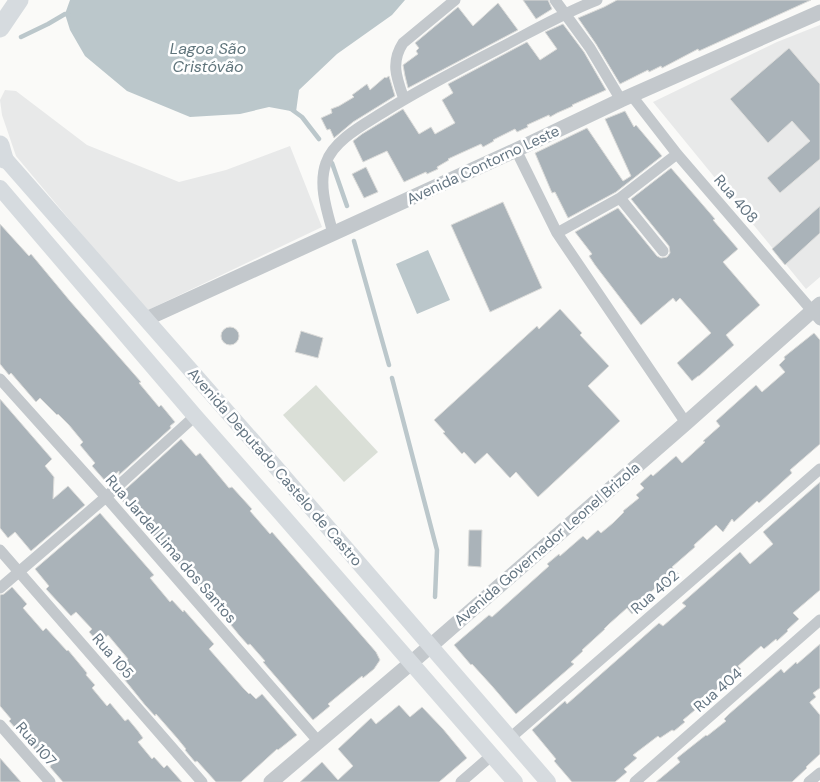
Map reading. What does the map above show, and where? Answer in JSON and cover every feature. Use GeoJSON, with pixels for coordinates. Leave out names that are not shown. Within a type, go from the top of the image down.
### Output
{"type":"FeatureCollection","features":[{"type":"Feature","properties":{"kind":"main road"},"geometry":{"type":"LineString","coordinates":[[0,28],[19,0]]}},
{"type":"Feature","properties":{"kind":"main road","name":"Avenida Deputado Castelo de Castro"},"geometry":{"type":"LineString","coordinates":[[2,152],[548,782]]}},
{"type":"Feature","properties":{"kind":"main road","name":"Avenida Deputado Castelo de Castro"},"geometry":{"type":"LineString","coordinates":[[0,188],[195,416],[515,782]]}},
{"type":"Feature","properties":{"kind":"main road"},"geometry":{"type":"LineString","coordinates":[[254,482],[274,465]]}},
{"type":"Feature","properties":{"kind":"main road"},"geometry":{"type":"LineString","coordinates":[[277,509],[297,491]]}},
{"type":"Feature","properties":{"kind":"street"},"geometry":{"type":"LineString","coordinates":[[404,99],[395,73],[398,51],[403,43],[455,0]]}},
{"type":"Feature","properties":{"kind":"street","name":"Rua 408"},"geometry":{"type":"LineString","coordinates":[[554,0],[626,98],[817,311]]}},
{"type":"Feature","properties":{"kind":"street"},"geometry":{"type":"LineString","coordinates":[[333,233],[323,190],[326,162],[331,152],[355,130],[437,80],[564,14],[597,0]]}},
{"type":"Feature","properties":{"kind":"street","name":"Avenida Contorno Leste"},"geometry":{"type":"LineString","coordinates":[[146,319],[626,98],[820,12]]}},
{"type":"Feature","properties":{"kind":"street"},"geometry":{"type":"LineString","coordinates":[[516,150],[557,233],[686,423]]}},
{"type":"Feature","properties":{"kind":"street"},"geometry":{"type":"LineString","coordinates":[[557,233],[620,198],[677,154]]}},
{"type":"Feature","properties":{"kind":"street"},"geometry":{"type":"LineString","coordinates":[[620,198],[663,251]]}},
{"type":"Feature","properties":{"kind":"street"},"geometry":{"type":"LineString","coordinates":[[0,199],[19,209]]}},
{"type":"Feature","properties":{"kind":"street","name":"Avenida Governador Leonel Brizola"},"geometry":{"type":"LineString","coordinates":[[270,782],[411,663],[817,311]]}},
{"type":"Feature","properties":{"kind":"street","name":"Rua Jardel Lima dos Santos"},"geometry":{"type":"LineString","coordinates":[[0,379],[106,497],[318,741]]}},
{"type":"Feature","properties":{"kind":"street"},"geometry":{"type":"LineString","coordinates":[[0,588],[106,497],[195,416]]}},
{"type":"Feature","properties":{"kind":"street","name":"Rua 402"},"geometry":{"type":"LineString","coordinates":[[510,738],[820,469]]}},
{"type":"Feature","properties":{"kind":"street","name":"Rua 105"},"geometry":{"type":"LineString","coordinates":[[0,550],[202,782]]}},
{"type":"Feature","properties":{"kind":"street","name":"Rua 404"},"geometry":{"type":"LineString","coordinates":[[635,782],[820,620]]}},
{"type":"Feature","properties":{"kind":"street","name":"Rua 107"},"geometry":{"type":"LineString","coordinates":[[0,725],[50,782]]}},
{"type":"Feature","properties":{"kind":"street"},"geometry":{"type":"LineString","coordinates":[[461,782],[491,756]]}},
{"type":"Feature","properties":{"kind":"street"},"geometry":{"type":"LineString","coordinates":[[809,782],[820,772]]}},
{"type":"Feature","properties":{"kind":"shaded area"},"geometry":{"type":"Polygon","coordinates":[[[820,25],[820,277],[806,289],[653,102],[777,42],[820,25]]]}},
{"type":"Feature","properties":{"kind":"shaded area"},"geometry":{"type":"Polygon","coordinates":[[[5,90],[16,91],[87,145],[179,182],[226,170],[290,146],[322,227],[146,311],[16,156],[2,115],[0,100],[5,90]]]}},
{"type":"Feature","properties":{"kind":"shaded area"},"geometry":{"type":"Polygon","coordinates":[[[316,385],[378,452],[344,482],[283,415],[316,385]]]}},
{"type":"Feature","properties":{"kind":"water","name":"Lagoa São Cristóvão"},"geometry":{"type":"Polygon","coordinates":[[[70,0],[405,0],[392,15],[337,54],[299,90],[296,112],[269,107],[240,114],[190,117],[127,91],[85,56],[70,30],[65,14],[70,0]]]}},
{"type":"Feature","properties":{"kind":"water"},"geometry":{"type":"Polygon","coordinates":[[[428,250],[450,300],[417,314],[396,264],[428,250]]]}},
{"type":"Feature","properties":{"kind":"building"},"geometry":{"type":"Polygon","coordinates":[[[523,0],[548,0],[552,9],[536,19],[523,0]]]}},
{"type":"Feature","properties":{"kind":"building"},"geometry":{"type":"Polygon","coordinates":[[[617,0],[811,0],[699,51],[698,49],[662,68],[661,66],[649,72],[648,70],[620,84],[578,18],[617,0]]]}},
{"type":"Feature","properties":{"kind":"building"},"geometry":{"type":"Polygon","coordinates":[[[498,3],[518,30],[408,88],[403,65],[418,54],[416,51],[419,48],[415,43],[458,7],[473,26],[498,3]]]}},
{"type":"Feature","properties":{"kind":"building"},"geometry":{"type":"Polygon","coordinates":[[[563,24],[584,52],[606,90],[550,117],[549,115],[527,125],[528,127],[517,132],[515,129],[483,147],[481,144],[461,153],[448,159],[437,167],[438,169],[404,182],[387,151],[363,162],[353,141],[362,134],[403,109],[419,134],[431,127],[435,134],[455,123],[442,100],[453,93],[448,84],[527,42],[540,60],[557,49],[545,32],[563,24]]]}},
{"type":"Feature","properties":{"kind":"building"},"geometry":{"type":"Polygon","coordinates":[[[789,48],[820,84],[820,159],[780,193],[767,178],[810,141],[792,121],[768,143],[730,99],[789,48]]]}},
{"type":"Feature","properties":{"kind":"building"},"geometry":{"type":"Polygon","coordinates":[[[389,76],[395,96],[353,122],[334,138],[330,129],[327,130],[321,118],[332,113],[331,109],[354,97],[352,95],[367,84],[370,90],[385,77],[389,76]]]}},
{"type":"Feature","properties":{"kind":"building"},"geometry":{"type":"Polygon","coordinates":[[[625,111],[634,127],[636,125],[662,156],[616,192],[568,218],[555,192],[552,193],[535,153],[587,128],[623,181],[631,176],[605,119],[625,111]]]}},
{"type":"Feature","properties":{"kind":"building"},"geometry":{"type":"Polygon","coordinates":[[[366,167],[378,192],[364,198],[352,174],[366,167]]]}},
{"type":"Feature","properties":{"kind":"building"},"geometry":{"type":"Polygon","coordinates":[[[671,168],[738,249],[723,262],[760,305],[726,335],[734,345],[692,381],[677,363],[711,333],[680,298],[676,302],[673,298],[641,325],[595,265],[589,256],[592,254],[575,232],[618,208],[657,256],[661,258],[667,257],[670,253],[669,246],[631,199],[671,168]]]}},
{"type":"Feature","properties":{"kind":"building"},"geometry":{"type":"Polygon","coordinates":[[[503,202],[542,288],[490,312],[451,225],[503,202]]]}},
{"type":"Feature","properties":{"kind":"building"},"geometry":{"type":"Polygon","coordinates":[[[820,206],[820,233],[785,265],[772,249],[820,206]]]}},
{"type":"Feature","properties":{"kind":"building"},"geometry":{"type":"Polygon","coordinates":[[[0,224],[29,256],[31,254],[141,382],[139,383],[159,407],[161,405],[175,422],[170,426],[171,428],[119,475],[119,471],[106,482],[92,466],[95,463],[80,445],[83,442],[69,425],[40,398],[36,402],[11,373],[9,375],[0,364],[0,224]]]}},
{"type":"Feature","properties":{"kind":"building"},"geometry":{"type":"Polygon","coordinates":[[[560,309],[582,333],[580,335],[609,366],[588,386],[620,421],[538,497],[516,472],[510,478],[487,453],[475,464],[464,452],[462,454],[434,420],[537,326],[539,329],[560,309]]]}},
{"type":"Feature","properties":{"kind":"building"},"geometry":{"type":"Polygon","coordinates":[[[230,327],[236,330],[239,336],[236,342],[230,345],[224,342],[221,336],[224,330],[230,327]]]}},
{"type":"Feature","properties":{"kind":"building"},"geometry":{"type":"Polygon","coordinates":[[[301,331],[323,338],[318,358],[295,352],[301,331]]]}},
{"type":"Feature","properties":{"kind":"building"},"geometry":{"type":"Polygon","coordinates":[[[814,333],[820,340],[820,444],[790,470],[792,473],[759,503],[757,501],[734,522],[732,519],[723,532],[716,525],[672,567],[679,574],[667,584],[664,581],[640,601],[643,604],[632,614],[627,608],[582,650],[571,662],[574,664],[516,714],[454,645],[489,615],[492,617],[549,566],[547,564],[559,554],[560,556],[583,536],[587,540],[598,530],[601,533],[613,523],[623,511],[639,498],[636,495],[644,488],[640,484],[651,474],[653,476],[676,456],[682,463],[720,426],[716,421],[756,385],[762,392],[785,372],[779,365],[785,359],[784,357],[814,333]]]}},
{"type":"Feature","properties":{"kind":"building"},"geometry":{"type":"Polygon","coordinates":[[[0,399],[52,459],[45,466],[54,477],[53,499],[68,486],[85,505],[31,551],[15,532],[8,538],[0,528],[0,399]]]}},
{"type":"Feature","properties":{"kind":"building"},"geometry":{"type":"Polygon","coordinates":[[[181,439],[196,456],[200,453],[229,488],[232,487],[252,509],[250,511],[270,534],[272,532],[376,652],[380,660],[374,669],[363,678],[362,676],[328,704],[330,706],[313,720],[263,662],[265,661],[239,635],[209,598],[118,496],[181,439]]]}},
{"type":"Feature","properties":{"kind":"building"},"geometry":{"type":"Polygon","coordinates":[[[820,482],[820,590],[793,613],[799,619],[777,641],[776,639],[764,649],[761,646],[738,666],[741,669],[692,707],[695,710],[683,720],[685,722],[674,731],[672,730],[660,738],[658,736],[633,755],[637,758],[624,769],[627,772],[615,782],[572,782],[532,730],[565,701],[567,704],[659,623],[663,626],[686,606],[682,603],[740,552],[750,564],[773,544],[763,532],[820,482]]]}},
{"type":"Feature","properties":{"kind":"building"},"geometry":{"type":"Polygon","coordinates":[[[100,513],[154,575],[150,578],[170,602],[172,600],[183,612],[184,610],[214,644],[209,649],[244,689],[256,699],[262,694],[297,735],[277,749],[241,782],[216,782],[197,761],[195,762],[177,738],[156,714],[155,716],[145,705],[116,669],[128,659],[108,635],[99,643],[89,632],[92,629],[76,612],[71,616],[46,589],[49,586],[35,569],[100,513]]]}},
{"type":"Feature","properties":{"kind":"building"},"geometry":{"type":"Polygon","coordinates":[[[469,530],[482,530],[481,567],[468,566],[469,530]]]}},
{"type":"Feature","properties":{"kind":"building"},"geometry":{"type":"Polygon","coordinates":[[[12,587],[27,604],[23,608],[43,631],[46,628],[87,673],[86,675],[95,685],[92,688],[107,706],[110,703],[125,721],[128,719],[138,731],[143,738],[138,742],[152,759],[154,757],[164,768],[167,765],[182,782],[63,782],[36,748],[35,750],[9,721],[11,719],[0,706],[0,595],[12,587]]]}},
{"type":"Feature","properties":{"kind":"building"},"geometry":{"type":"Polygon","coordinates":[[[820,644],[820,688],[813,693],[816,697],[810,703],[820,715],[820,754],[792,782],[656,782],[680,762],[677,758],[726,721],[724,719],[729,714],[781,669],[784,673],[820,644]]]}},
{"type":"Feature","properties":{"kind":"building"},"geometry":{"type":"Polygon","coordinates":[[[399,705],[410,717],[422,707],[467,758],[439,782],[300,782],[322,762],[338,780],[353,766],[338,749],[371,718],[376,724],[399,705]]]}},
{"type":"Feature","properties":{"kind":"building"},"geometry":{"type":"Polygon","coordinates":[[[0,758],[21,782],[0,782],[0,758]]]}},
{"type":"Feature","properties":{"kind":"waterway"},"geometry":{"type":"LineString","coordinates":[[21,37],[65,14],[69,15]]}},
{"type":"Feature","properties":{"kind":"waterway"},"geometry":{"type":"LineString","coordinates":[[291,109],[302,117],[319,139]]}},
{"type":"Feature","properties":{"kind":"waterway"},"geometry":{"type":"LineString","coordinates":[[332,163],[347,206]]}},
{"type":"Feature","properties":{"kind":"waterway"},"geometry":{"type":"LineString","coordinates":[[354,241],[389,365]]}},
{"type":"Feature","properties":{"kind":"waterway"},"geometry":{"type":"LineString","coordinates":[[392,378],[437,550],[435,597]]}}]}
